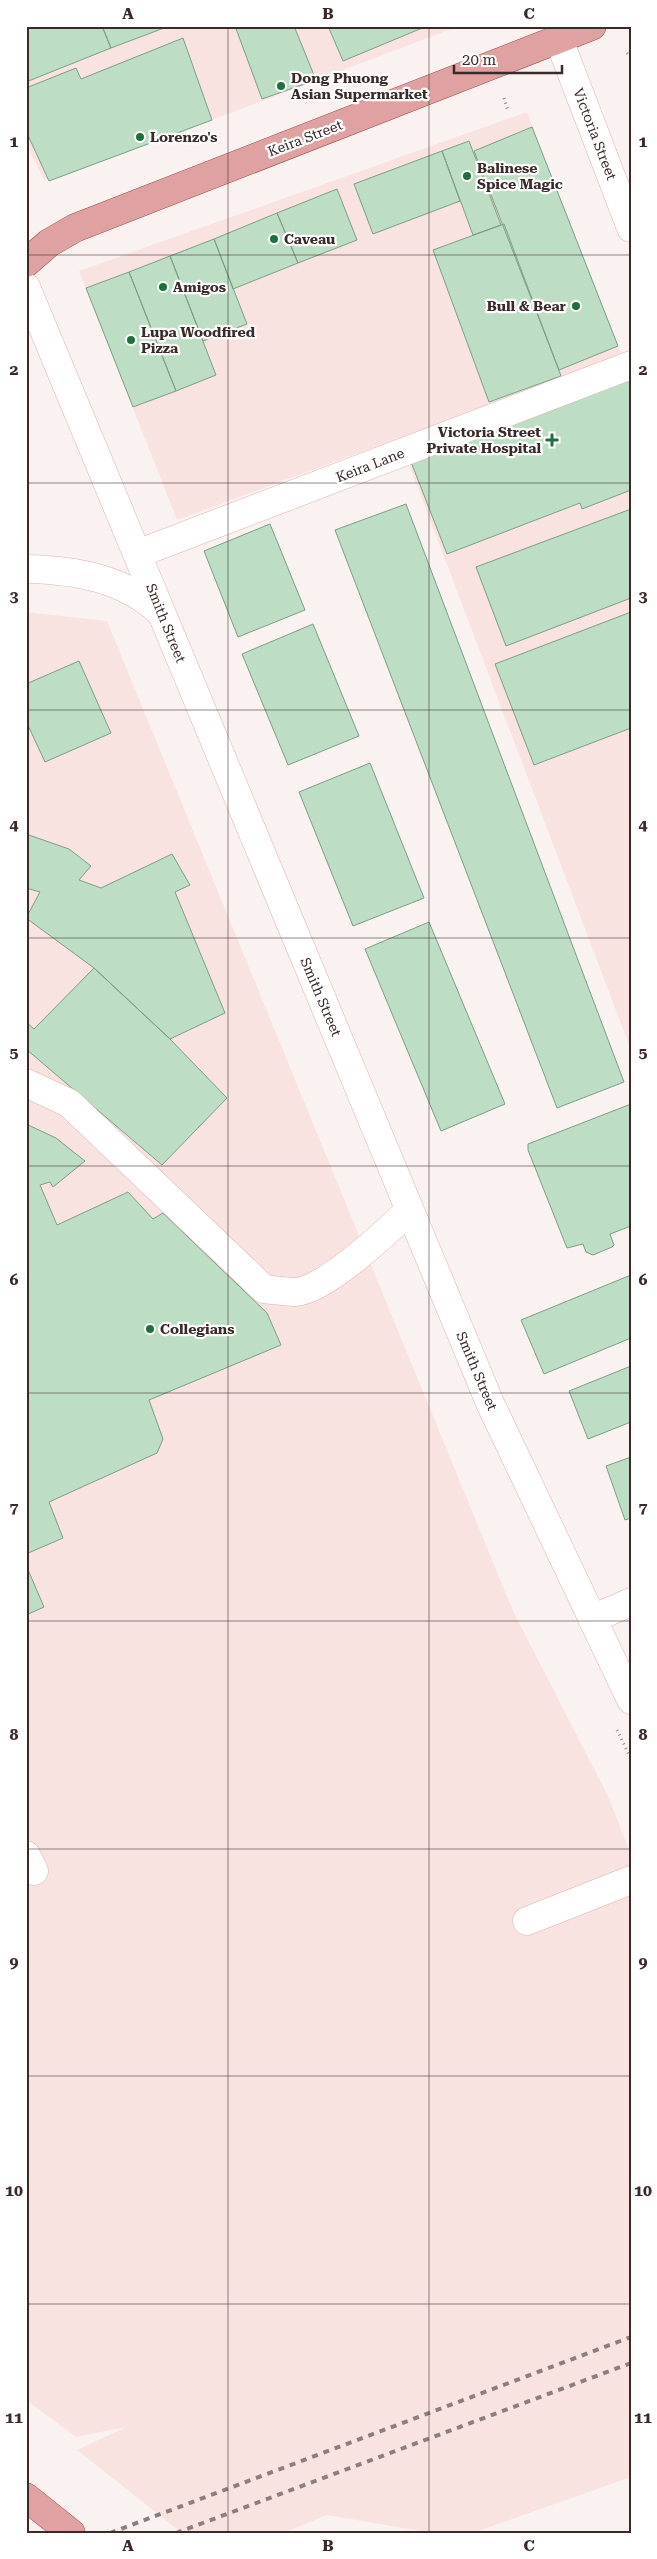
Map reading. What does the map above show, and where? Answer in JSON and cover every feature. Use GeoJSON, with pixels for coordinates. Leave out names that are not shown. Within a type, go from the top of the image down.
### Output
{"type":"FeatureCollection","features":[{"type":"Feature","properties":{"kind":"main road","name":"Keira Street"},"geometry":{"type":"LineString","coordinates":[[26,263],[49,243],[75,228],[592,26]]}},
{"type":"Feature","properties":{"kind":"main road"},"geometry":{"type":"LineString","coordinates":[[26,2497],[71,2533]]}},
{"type":"Feature","properties":{"kind":"street","name":"Victoria Street"},"geometry":{"type":"LineString","coordinates":[[559,40],[631,228]]}},
{"type":"Feature","properties":{"kind":"street","name":"Smith Street"},"geometry":{"type":"LineString","coordinates":[[26,287],[490,1403],[631,1700]]}},
{"type":"Feature","properties":{"kind":"street","name":"Keira Lane"},"geometry":{"type":"LineString","coordinates":[[138,554],[631,365]]}},
{"type":"Feature","properties":{"kind":"street"},"geometry":{"type":"LineString","coordinates":[[26,569],[68,572],[100,578],[120,585],[145,599],[162,614]]}},
{"type":"Feature","properties":{"kind":"street"},"geometry":{"type":"LineString","coordinates":[[26,1083],[69,1103],[264,1289],[296,1292],[322,1283],[386,1234],[409,1210]]}},
{"type":"Feature","properties":{"kind":"street"},"geometry":{"type":"LineString","coordinates":[[592,1619],[631,1602]]}},
{"type":"Feature","properties":{"kind":"street"},"geometry":{"type":"LineString","coordinates":[[527,1921],[631,1880]]}},
{"type":"Feature","properties":{"kind":"path"},"geometry":{"type":"LineString","coordinates":[[627,53],[631,58]]}},
{"type":"Feature","properties":{"kind":"path"},"geometry":{"type":"LineString","coordinates":[[504,98],[508,111]]}},
{"type":"Feature","properties":{"kind":"shaded area"},"geometry":{"type":"Polygon","coordinates":[[[26,26],[459,26],[212,120],[44,180],[26,144],[26,26]]]}},
{"type":"Feature","properties":{"kind":"shaded area"},"geometry":{"type":"Polygon","coordinates":[[[527,112],[631,379],[631,1050],[399,438],[177,520],[79,271],[527,112]]]}},
{"type":"Feature","properties":{"kind":"shaded area"},"geometry":{"type":"Polygon","coordinates":[[[26,612],[107,621],[513,1611],[609,1798],[631,1855],[631,2477],[473,2533],[432,2533],[327,2515],[283,2533],[182,2533],[77,2450],[126,2427],[76,2437],[26,2400],[26,612]]]}},
{"type":"Feature","properties":{"kind":"building"},"geometry":{"type":"Polygon","coordinates":[[[26,26],[102,26],[111,48],[26,82],[26,26]]]}},
{"type":"Feature","properties":{"kind":"building"},"geometry":{"type":"Polygon","coordinates":[[[102,26],[164,26],[164,28],[111,48],[102,26]]]}},
{"type":"Feature","properties":{"kind":"building"},"geometry":{"type":"Polygon","coordinates":[[[235,26],[294,26],[316,80],[262,99],[235,26]]]}},
{"type":"Feature","properties":{"kind":"building"},"geometry":{"type":"Polygon","coordinates":[[[328,26],[427,26],[343,61],[328,26]]]}},
{"type":"Feature","properties":{"kind":"building"},"geometry":{"type":"Polygon","coordinates":[[[183,38],[212,120],[49,181],[26,131],[26,88],[76,68],[81,79],[183,38]]]}},
{"type":"Feature","properties":{"kind":"building"},"geometry":{"type":"Polygon","coordinates":[[[532,127],[618,346],[559,370],[474,151],[532,127]]]}},
{"type":"Feature","properties":{"kind":"building","name":"Balinese Spice Magic"},"geometry":{"type":"Polygon","coordinates":[[[469,141],[501,225],[473,235],[442,151],[469,141]]]}},
{"type":"Feature","properties":{"kind":"building"},"geometry":{"type":"Polygon","coordinates":[[[442,151],[460,201],[373,234],[354,184],[442,151]]]}},
{"type":"Feature","properties":{"kind":"building"},"geometry":{"type":"Polygon","coordinates":[[[337,189],[357,240],[298,263],[277,213],[337,189]]]}},
{"type":"Feature","properties":{"kind":"building"},"geometry":{"type":"Polygon","coordinates":[[[277,213],[298,263],[233,289],[214,239],[277,213]]]}},
{"type":"Feature","properties":{"kind":"building"},"geometry":{"type":"Polygon","coordinates":[[[504,224],[561,376],[489,402],[433,250],[504,224]]]}},
{"type":"Feature","properties":{"kind":"building"},"geometry":{"type":"Polygon","coordinates":[[[214,239],[247,324],[203,341],[170,256],[214,239]]]}},
{"type":"Feature","properties":{"kind":"building"},"geometry":{"type":"Polygon","coordinates":[[[170,256],[216,375],[176,391],[129,272],[170,256]]]}},
{"type":"Feature","properties":{"kind":"building","name":"Lupa Woodfired Pizza"},"geometry":{"type":"Polygon","coordinates":[[[129,272],[176,391],[133,407],[86,288],[129,272]]]}},
{"type":"Feature","properties":{"kind":"building","name":"Victoria Street Private Hospital"},"geometry":{"type":"Polygon","coordinates":[[[628,378],[631,385],[631,490],[582,509],[580,503],[447,554],[411,462],[628,378]]]}},
{"type":"Feature","properties":{"kind":"building"},"geometry":{"type":"Polygon","coordinates":[[[406,504],[624,1082],[557,1108],[335,530],[406,504]]]}},
{"type":"Feature","properties":{"kind":"building"},"geometry":{"type":"Polygon","coordinates":[[[631,509],[631,598],[506,646],[476,567],[631,509]]]}},
{"type":"Feature","properties":{"kind":"building"},"geometry":{"type":"Polygon","coordinates":[[[270,524],[305,610],[238,637],[204,551],[270,524]]]}},
{"type":"Feature","properties":{"kind":"building"},"geometry":{"type":"Polygon","coordinates":[[[631,612],[631,728],[534,765],[495,664],[631,612]]]}},
{"type":"Feature","properties":{"kind":"building"},"geometry":{"type":"Polygon","coordinates":[[[313,624],[359,736],[288,765],[242,654],[313,624]]]}},
{"type":"Feature","properties":{"kind":"building"},"geometry":{"type":"Polygon","coordinates":[[[79,661],[111,733],[45,762],[26,721],[26,684],[79,661]]]}},
{"type":"Feature","properties":{"kind":"building"},"geometry":{"type":"Polygon","coordinates":[[[370,763],[424,898],[353,926],[299,792],[370,763]]]}},
{"type":"Feature","properties":{"kind":"building"},"geometry":{"type":"Polygon","coordinates":[[[26,834],[69,849],[91,866],[79,880],[101,888],[172,854],[190,885],[175,892],[225,1013],[170,1039],[94,968],[26,918],[40,892],[26,888],[26,834]]]}},
{"type":"Feature","properties":{"kind":"building"},"geometry":{"type":"Polygon","coordinates":[[[429,922],[505,1104],[441,1131],[365,949],[429,922]]]}},
{"type":"Feature","properties":{"kind":"building"},"geometry":{"type":"Polygon","coordinates":[[[94,968],[170,1039],[227,1098],[162,1165],[26,1049],[26,1022],[34,1029],[94,968]]]}},
{"type":"Feature","properties":{"kind":"building"},"geometry":{"type":"Polygon","coordinates":[[[631,1104],[631,1226],[610,1234],[614,1245],[593,1255],[586,1252],[583,1244],[567,1248],[528,1150],[528,1144],[631,1104]]]}},
{"type":"Feature","properties":{"kind":"building","name":"Collegians"},"geometry":{"type":"Polygon","coordinates":[[[26,1124],[56,1138],[85,1161],[53,1187],[50,1182],[40,1185],[57,1225],[128,1192],[153,1219],[163,1213],[267,1313],[281,1345],[149,1400],[163,1439],[157,1453],[49,1502],[63,1538],[26,1554],[26,1124]]]}},
{"type":"Feature","properties":{"kind":"building"},"geometry":{"type":"Polygon","coordinates":[[[631,1275],[631,1338],[544,1374],[521,1320],[631,1275]]]}},
{"type":"Feature","properties":{"kind":"building"},"geometry":{"type":"Polygon","coordinates":[[[631,1366],[631,1422],[588,1439],[569,1391],[631,1366]]]}},
{"type":"Feature","properties":{"kind":"building"},"geometry":{"type":"Polygon","coordinates":[[[631,1457],[631,1518],[625,1520],[606,1466],[631,1457]]]}},
{"type":"Feature","properties":{"kind":"building"},"geometry":{"type":"Polygon","coordinates":[[[26,1565],[44,1607],[26,1615],[26,1565]]]}},
{"type":"Feature","properties":{"kind":"railway"},"geometry":{"type":"LineString","coordinates":[[110,2533],[631,2337]]}},
{"type":"Feature","properties":{"kind":"railway"},"geometry":{"type":"LineString","coordinates":[[176,2533],[631,2363]]}},
{"type":"Feature","properties":{"kind":"place","name":"Dong Phuong Asian Supermarket"},"geometry":{"type":"Point","coordinates":[281,86]}},
{"type":"Feature","properties":{"kind":"place","name":"Lorenzo's"},"geometry":{"type":"Point","coordinates":[140,137]}},
{"type":"Feature","properties":{"kind":"place","name":"Balinese Spice Magic"},"geometry":{"type":"Point","coordinates":[467,176]}},
{"type":"Feature","properties":{"kind":"place","name":"Caveau"},"geometry":{"type":"Point","coordinates":[274,239]}},
{"type":"Feature","properties":{"kind":"place","name":"Amigos"},"geometry":{"type":"Point","coordinates":[163,287]}},
{"type":"Feature","properties":{"kind":"place","name":"Bull & Bear"},"geometry":{"type":"Point","coordinates":[576,306]}},
{"type":"Feature","properties":{"kind":"place","name":"Lupa Woodfired Pizza"},"geometry":{"type":"Point","coordinates":[131,340]}},
{"type":"Feature","properties":{"kind":"place","name":"Victoria Street Private Hospital"},"geometry":{"type":"Point","coordinates":[552,440]}},
{"type":"Feature","properties":{"kind":"place","name":"Collegians"},"geometry":{"type":"Point","coordinates":[150,1329]}}]}
